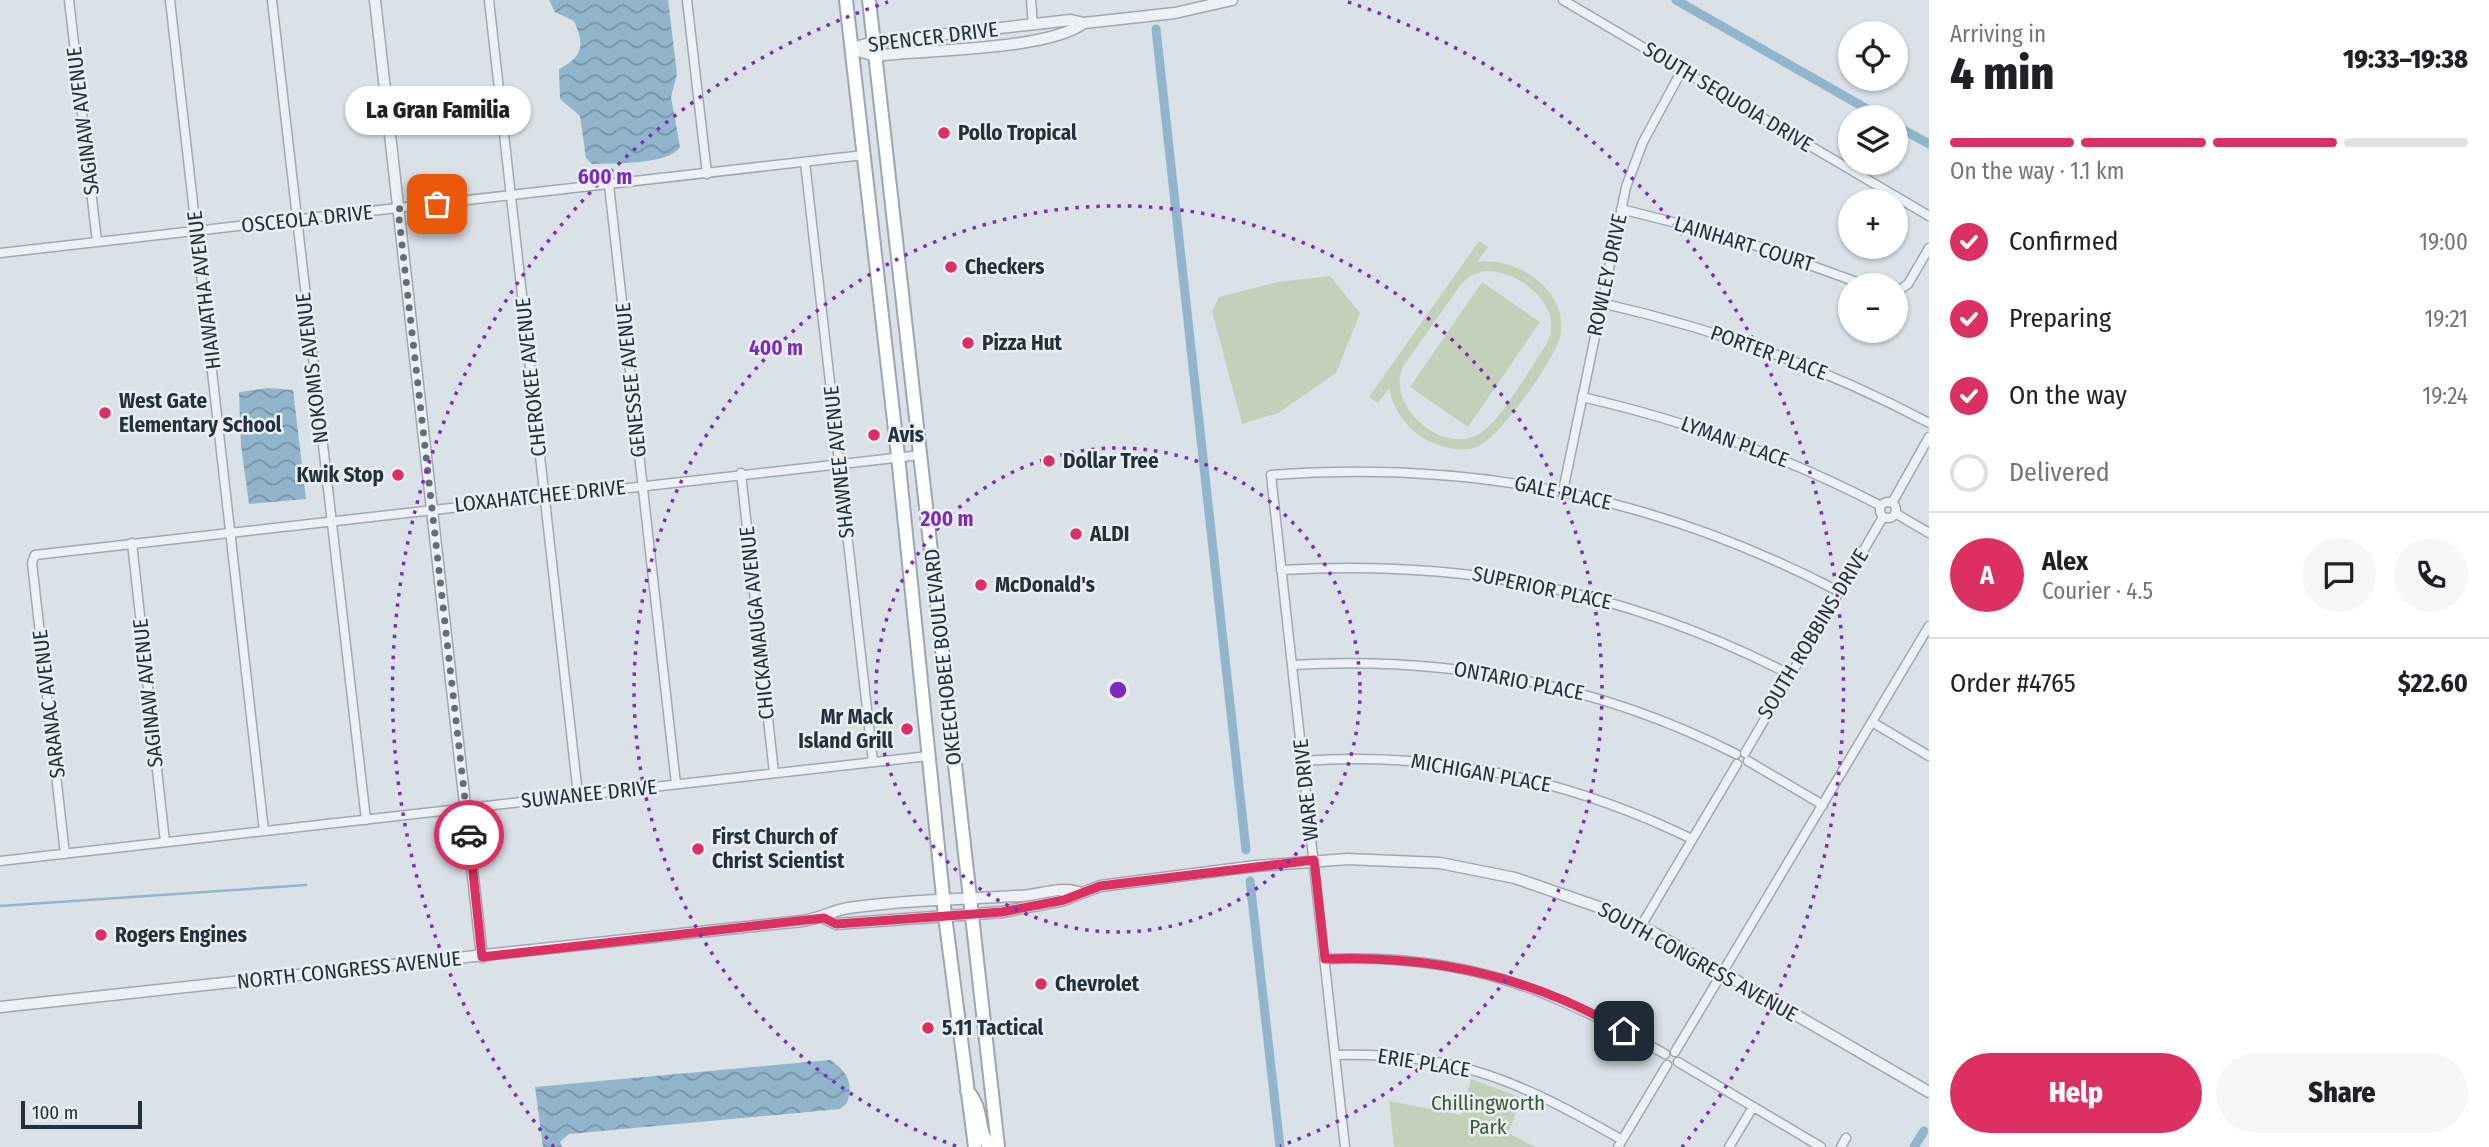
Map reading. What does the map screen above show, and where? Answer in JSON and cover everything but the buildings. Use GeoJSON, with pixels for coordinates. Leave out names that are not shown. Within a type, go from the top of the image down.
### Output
{"type":"FeatureCollection","features":[{"type":"Feature","properties":{"kind":"main road","name":"OKEECHOBEE BOULEVARD"},"geometry":{"type":"LineString","coordinates":[[846,0],[898,456],[945,916],[975,1147]]}},
{"type":"Feature","properties":{"kind":"main road","name":"OKEECHOBEE BOULEVARD"},"geometry":{"type":"LineString","coordinates":[[869,0],[998,1147]]}},
{"type":"Feature","properties":{"kind":"main road"},"geometry":{"type":"LineString","coordinates":[[967,1091],[978,1103],[984,1138],[990,1147]]}},
{"type":"Feature","properties":{"kind":"street","name":"SAGINAW AVENUE"},"geometry":{"type":"LineString","coordinates":[[69,0],[97,242]]}},
{"type":"Feature","properties":{"kind":"street","name":"HIAWATHA AVENUE"},"geometry":{"type":"LineString","coordinates":[[170,0],[264,831]]}},
{"type":"Feature","properties":{"kind":"street","name":"NOKOMIS AVENUE"},"geometry":{"type":"LineString","coordinates":[[272,0],[295,220],[366,820]]}},
{"type":"Feature","properties":{"kind":"street"},"geometry":{"type":"LineString","coordinates":[[375,0],[482,957]]}},
{"type":"Feature","properties":{"kind":"street","name":"CHEROKEE AVENUE"},"geometry":{"type":"LineString","coordinates":[[489,0],[578,796]]}},
{"type":"Feature","properties":{"kind":"street"},"geometry":{"type":"LineString","coordinates":[[687,0],[707,174]]}},
{"type":"Feature","properties":{"kind":"street"},"geometry":{"type":"LineString","coordinates":[[1031,0],[1033,24]]}},
{"type":"Feature","properties":{"kind":"street","name":"SOUTH SEQUOIA DRIVE"},"geometry":{"type":"LineString","coordinates":[[1563,0],[1929,216]]}},
{"type":"Feature","properties":{"kind":"street","name":"SPENCER DRIVE"},"geometry":{"type":"LineString","coordinates":[[852,48],[874,42],[1033,24],[1071,20],[1084,23],[1166,14],[1226,1]]}},
{"type":"Feature","properties":{"kind":"street","name":"SPENCER DRIVE"},"geometry":{"type":"LineString","coordinates":[[852,48],[875,56],[1032,41],[1073,31],[1084,23]]}},
{"type":"Feature","properties":{"kind":"street"},"geometry":{"type":"LineString","coordinates":[[967,47],[973,37],[984,30]]}},
{"type":"Feature","properties":{"kind":"street","name":"ROWLEY DRIVE"},"geometry":{"type":"LineString","coordinates":[[1563,491],[1621,209],[1643,142],[1682,70]]}},
{"type":"Feature","properties":{"kind":"street","name":"OSCEOLA DRIVE"},"geometry":{"type":"LineString","coordinates":[[0,253],[864,155]]}},
{"type":"Feature","properties":{"kind":"street","name":"SHAWNEE AVENUE"},"geometry":{"type":"LineString","coordinates":[[805,162],[873,762]]}},
{"type":"Feature","properties":{"kind":"street","name":"GENESSEE AVENUE"},"geometry":{"type":"LineString","coordinates":[[609,185],[676,784]]}},
{"type":"Feature","properties":{"kind":"street","name":"LAINHART COURT"},"geometry":{"type":"LineString","coordinates":[[1621,209],[1732,237],[1838,275]]}},
{"type":"Feature","properties":{"kind":"street"},"geometry":{"type":"LineString","coordinates":[[1908,284],[1929,248]]}},
{"type":"Feature","properties":{"kind":"street","name":"PORTER PLACE"},"geometry":{"type":"LineString","coordinates":[[1601,303],[1673,320],[1769,350],[1856,386],[1929,423]]}},
{"type":"Feature","properties":{"kind":"street","name":"LYMAN PLACE"},"geometry":{"type":"LineString","coordinates":[[1582,397],[1719,434],[1804,467],[1881,506]]}},
{"type":"Feature","properties":{"kind":"street"},"geometry":{"type":"LineString","coordinates":[[1895,513],[1891,517],[1883,517],[1881,506],[1892,503],[1929,437]]}},
{"type":"Feature","properties":{"kind":"street","name":"LOXAHATCHEE DRIVE"},"geometry":{"type":"LineString","coordinates":[[35,555],[741,473],[921,455]]}},
{"type":"Feature","properties":{"kind":"street","name":"GALE PLACE"},"geometry":{"type":"LineString","coordinates":[[1270,475],[1411,472],[1476,477],[1563,491],[1630,507],[1722,537],[1838,591]]}},
{"type":"Feature","properties":{"kind":"street","name":"CHICKAMAUGA AVENUE"},"geometry":{"type":"LineString","coordinates":[[741,473],[774,773]]}},
{"type":"Feature","properties":{"kind":"street","name":"WARE DRIVE"},"geometry":{"type":"LineString","coordinates":[[1270,475],[1345,1147]]}},
{"type":"Feature","properties":{"kind":"street"},"geometry":{"type":"LineString","coordinates":[[1892,503],[1895,513],[1929,533]]}},
{"type":"Feature","properties":{"kind":"street","name":"SOUTH ROBBINS DRIVE"},"geometry":{"type":"LineString","coordinates":[[1743,756],[1883,517]]}},
{"type":"Feature","properties":{"kind":"street","name":"SAGINAW AVENUE"},"geometry":{"type":"LineString","coordinates":[[132,543],[165,842]]}},
{"type":"Feature","properties":{"kind":"street","name":"SARANAC AVENUE"},"geometry":{"type":"LineString","coordinates":[[35,555],[32,563],[65,854]]}},
{"type":"Feature","properties":{"kind":"street","name":"SUPERIOR PLACE"},"geometry":{"type":"LineString","coordinates":[[1281,570],[1406,567],[1528,582],[1599,598],[1677,623],[1789,674]]}},
{"type":"Feature","properties":{"kind":"street"},"geometry":{"type":"LineString","coordinates":[[1325,959],[1401,959],[1492,975],[1579,1006],[1665,1054],[1675,1052],[1872,722],[1925,642],[1929,626]]}},
{"type":"Feature","properties":{"kind":"street","name":"ONTARIO PLACE"},"geometry":{"type":"LineString","coordinates":[[1292,665],[1406,663],[1522,678],[1634,709],[1743,756],[1823,805]]}},
{"type":"Feature","properties":{"kind":"street"},"geometry":{"type":"LineString","coordinates":[[1872,722],[1929,756]]}},
{"type":"Feature","properties":{"kind":"street","name":"SUWANEE DRIVE"},"geometry":{"type":"LineString","coordinates":[[0,861],[928,756]]}},
{"type":"Feature","properties":{"kind":"street"},"geometry":{"type":"LineString","coordinates":[[1641,926],[1743,756]]}},
{"type":"Feature","properties":{"kind":"street","name":"MICHIGAN PLACE"},"geometry":{"type":"LineString","coordinates":[[1303,761],[1395,759],[1494,771],[1591,796],[1692,839]]}},
{"type":"Feature","properties":{"kind":"street","name":"SOUTH CONGRESS AVENUE"},"geometry":{"type":"LineString","coordinates":[[972,915],[1064,900],[1078,892],[1125,883],[1314,860],[1381,859],[1474,869],[1547,887],[1641,926],[1929,1092]]}},
{"type":"Feature","properties":{"kind":"street","name":"SOUTH CONGRESS AVENUE"},"geometry":{"type":"LineString","coordinates":[[970,898],[1023,896],[1069,889],[1078,892]]}},
{"type":"Feature","properties":{"kind":"street","name":"NORTH CONGRESS AVENUE"},"geometry":{"type":"LineString","coordinates":[[0,1007],[482,957],[824,918],[847,908],[943,897],[970,898]]}},
{"type":"Feature","properties":{"kind":"street","name":"NORTH CONGRESS AVENUE"},"geometry":{"type":"LineString","coordinates":[[824,918],[836,924],[972,915]]}},
{"type":"Feature","properties":{"kind":"street"},"geometry":{"type":"LineString","coordinates":[[1675,1052],[1678,1062],[1821,1147]]}},
{"type":"Feature","properties":{"kind":"street"},"geometry":{"type":"LineString","coordinates":[[1665,1054],[1663,1060],[1667,1065]]}},
{"type":"Feature","properties":{"kind":"street","name":"ERIE PLACE"},"geometry":{"type":"LineString","coordinates":[[1335,1055],[1397,1055],[1479,1071],[1531,1090],[1620,1144]]}},
{"type":"Feature","properties":{"kind":"street"},"geometry":{"type":"LineString","coordinates":[[1620,1144],[1667,1065],[1678,1062]]}},
{"type":"Feature","properties":{"kind":"street"},"geometry":{"type":"LineString","coordinates":[[1729,1147],[1753,1107]]}},
{"type":"Feature","properties":{"kind":"street"},"geometry":{"type":"LineString","coordinates":[[1841,1147],[1846,1138]]}},
{"type":"Feature","properties":{"kind":"green space"},"geometry":{"type":"Polygon","coordinates":[[[1479,241],[1488,247],[1477,262],[1492,261],[1522,270],[1547,289],[1555,302],[1560,316],[1561,332],[1550,359],[1513,413],[1487,441],[1477,447],[1444,447],[1418,435],[1401,417],[1389,388],[1378,403],[1369,397],[1479,241]],[[1485,271],[1472,275],[1462,283],[1404,365],[1400,380],[1402,396],[1420,423],[1434,433],[1466,439],[1489,427],[1546,345],[1551,331],[1550,317],[1545,305],[1525,284],[1499,272],[1485,271]]]}},
{"type":"Feature","properties":{"kind":"green space"},"geometry":{"type":"Polygon","coordinates":[[[1330,276],[1360,313],[1336,373],[1278,413],[1242,424],[1212,311],[1219,297],[1278,282],[1330,276]]]}},
{"type":"Feature","properties":{"kind":"green space"},"geometry":{"type":"Polygon","coordinates":[[[1482,282],[1540,322],[1468,427],[1410,387],[1482,282]]]}},
{"type":"Feature","properties":{"kind":"green space","name":"Chillingworth Park"},"geometry":{"type":"Polygon","coordinates":[[[1471,1079],[1522,1098],[1508,1133],[1536,1147],[1394,1147],[1389,1101],[1461,1115],[1471,1079]]]}},
{"type":"Feature","properties":{"kind":"water"},"geometry":{"type":"Polygon","coordinates":[[[549,0],[668,0],[677,74],[671,97],[680,147],[674,153],[653,160],[592,164],[586,158],[580,116],[560,99],[559,69],[577,55],[580,50],[580,37],[574,21],[555,12],[549,0]]]}},
{"type":"Feature","properties":{"kind":"water"},"geometry":{"type":"Polygon","coordinates":[[[268,388],[293,390],[306,499],[249,504],[241,445],[239,392],[268,388]]]}},
{"type":"Feature","properties":{"kind":"water"},"geometry":{"type":"Polygon","coordinates":[[[830,1060],[848,1078],[849,1096],[847,1103],[840,1109],[569,1134],[560,1142],[562,1147],[543,1147],[535,1087],[830,1060]]]}},
{"type":"Feature","properties":{"kind":"waterway"},"geometry":{"type":"LineString","coordinates":[[1676,0],[1860,105]]}},
{"type":"Feature","properties":{"kind":"waterway"},"geometry":{"type":"LineString","coordinates":[[1156,29],[1246,850]]}},
{"type":"Feature","properties":{"kind":"waterway"},"geometry":{"type":"LineString","coordinates":[[1908,132],[1929,144]]}},
{"type":"Feature","properties":{"kind":"waterway"},"geometry":{"type":"LineString","coordinates":[[1250,881],[1280,1147]]}},
{"type":"Feature","properties":{"kind":"waterway"},"geometry":{"type":"LineString","coordinates":[[0,906],[306,885]]}},
{"type":"Feature","properties":{"kind":"waterway"},"geometry":{"type":"LineString","coordinates":[[1914,1147],[1924,1131]]}},
{"type":"Feature","properties":{"kind":"way so far"},"geometry":{"type":"LineString","coordinates":[[437,204],[398,209],[469,835]]}},
{"type":"Feature","properties":{"kind":"place","name":"Pollo Tropical"},"geometry":{"type":"Point","coordinates":[944,133]}},
{"type":"Feature","properties":{"kind":"place","name":"La Gran Familia"},"geometry":{"type":"Point","coordinates":[437,204]}},
{"type":"Feature","properties":{"kind":"place","name":"Checkers"},"geometry":{"type":"Point","coordinates":[951,267]}},
{"type":"Feature","properties":{"kind":"place","name":"Pizza Hut"},"geometry":{"type":"Point","coordinates":[968,343]}},
{"type":"Feature","properties":{"kind":"place","name":"West Gate Elementary School"},"geometry":{"type":"Point","coordinates":[105,413]}},
{"type":"Feature","properties":{"kind":"place","name":"Avis"},"geometry":{"type":"Point","coordinates":[874,435]}},
{"type":"Feature","properties":{"kind":"place","name":"Dollar Tree"},"geometry":{"type":"Point","coordinates":[1049,461]}},
{"type":"Feature","properties":{"kind":"place","name":"Kwik Stop"},"geometry":{"type":"Point","coordinates":[398,475]}},
{"type":"Feature","properties":{"kind":"place","name":"ALDI"},"geometry":{"type":"Point","coordinates":[1076,534]}},
{"type":"Feature","properties":{"kind":"place","name":"McDonald's"},"geometry":{"type":"Point","coordinates":[981,585]}},
{"type":"Feature","properties":{"kind":"place","name":"Mr Mack Island Grill"},"geometry":{"type":"Point","coordinates":[907,729]}},
{"type":"Feature","properties":{"kind":"place","name":"First Church of Christ Scientist"},"geometry":{"type":"Point","coordinates":[698,849]}},
{"type":"Feature","properties":{"kind":"place","name":"Rogers Engines"},"geometry":{"type":"Point","coordinates":[101,935]}},
{"type":"Feature","properties":{"kind":"place","name":"Chevrolet"},"geometry":{"type":"Point","coordinates":[1041,984]}},
{"type":"Feature","properties":{"kind":"place","name":"5.11 Tactical"},"geometry":{"type":"Point","coordinates":[928,1028]}},
{"type":"Feature","properties":{"kind":"route"},"geometry":{"type":"LineString","coordinates":[[469,835],[482,957],[824,918],[836,924],[1002,912],[1064,900],[1078,892],[1100,886],[1314,860],[1325,959],[1401,959],[1492,975],[1544,991],[1579,1006],[1624,1031]]}}]}
